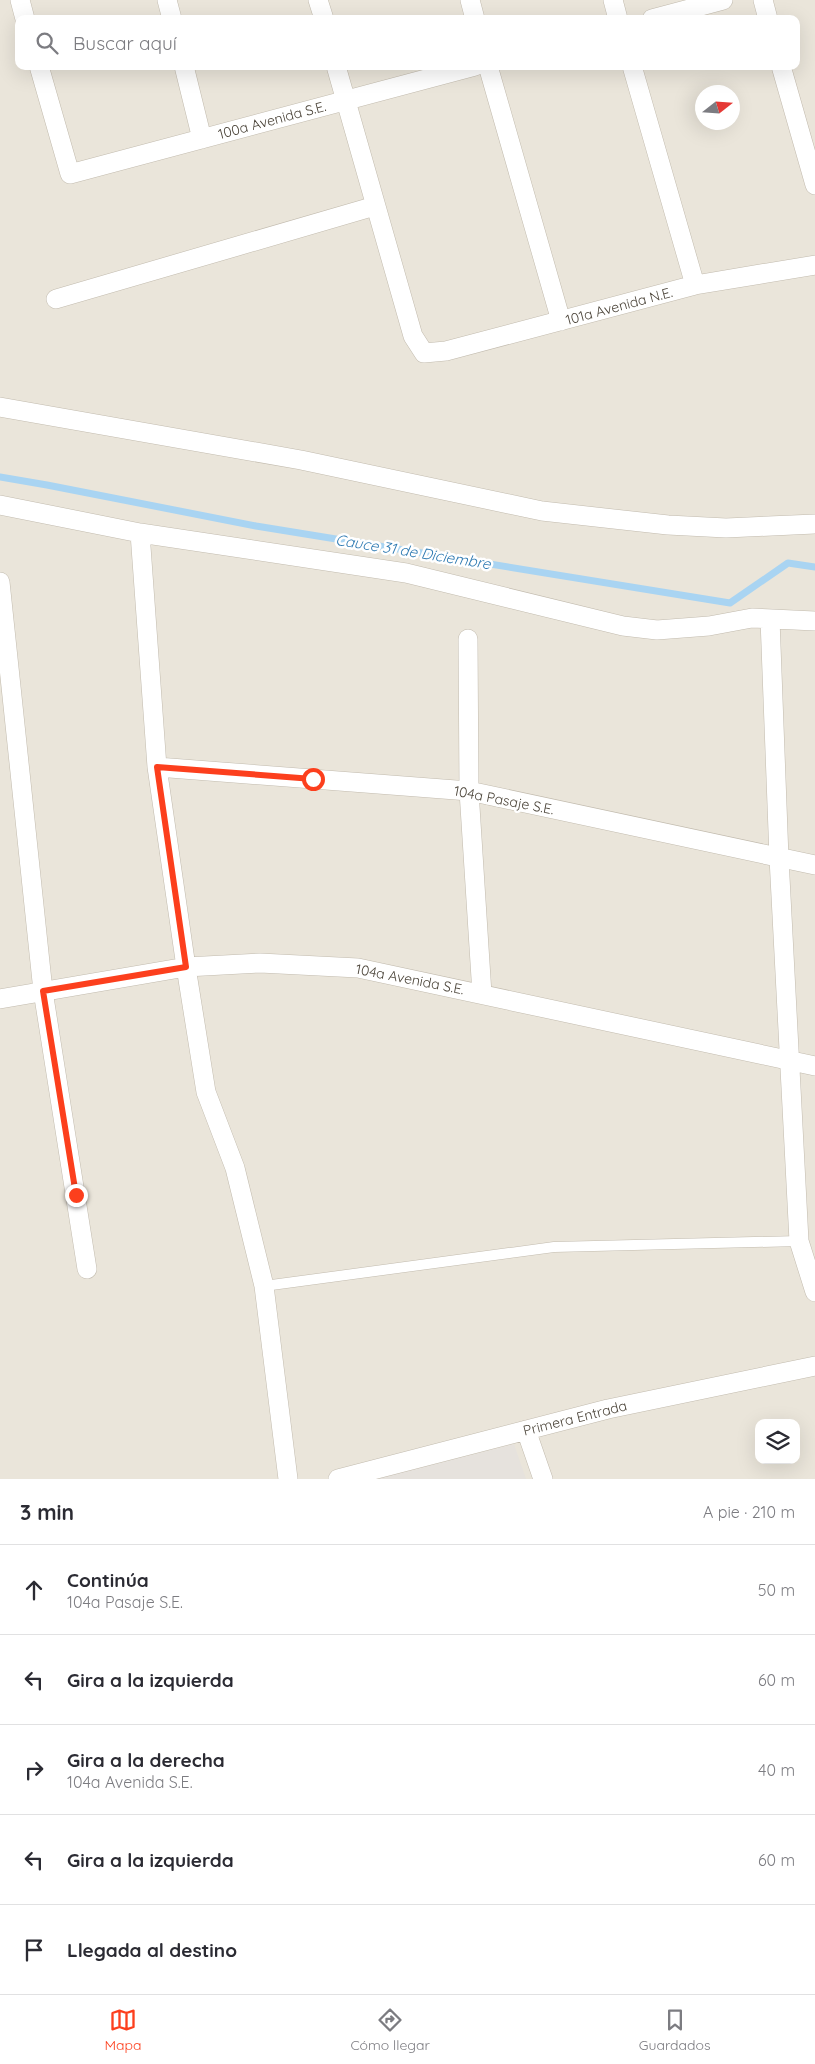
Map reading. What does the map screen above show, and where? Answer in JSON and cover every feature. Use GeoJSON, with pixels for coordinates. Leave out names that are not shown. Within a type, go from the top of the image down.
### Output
{"type":"FeatureCollection","features":[{"type":"Feature","properties":{"kind":"street"},"geometry":{"type":"LineString","coordinates":[[20,0],[24,15]]}},
{"type":"Feature","properties":{"kind":"street"},"geometry":{"type":"LineString","coordinates":[[167,0],[171,15]]}},
{"type":"Feature","properties":{"kind":"street"},"geometry":{"type":"LineString","coordinates":[[318,0],[323,15]]}},
{"type":"Feature","properties":{"kind":"street"},"geometry":{"type":"LineString","coordinates":[[470,0],[474,15]]}},
{"type":"Feature","properties":{"kind":"street"},"geometry":{"type":"LineString","coordinates":[[613,0],[617,15]]}},
{"type":"Feature","properties":{"kind":"street"},"geometry":{"type":"LineString","coordinates":[[667,15],[723,0]]}},
{"type":"Feature","properties":{"kind":"street"},"geometry":{"type":"LineString","coordinates":[[763,0],[767,15]]}},
{"type":"Feature","properties":{"kind":"street","name":"100a Avenida S.E."},"geometry":{"type":"LineString","coordinates":[[40,70],[70,174],[460,70]]}},
{"type":"Feature","properties":{"kind":"street"},"geometry":{"type":"LineString","coordinates":[[185,70],[202,139]]}},
{"type":"Feature","properties":{"kind":"street"},"geometry":{"type":"LineString","coordinates":[[56,299],[375,206],[337,70]]}},
{"type":"Feature","properties":{"kind":"street"},"geometry":{"type":"LineString","coordinates":[[489,70],[561,321]]}},
{"type":"Feature","properties":{"kind":"street"},"geometry":{"type":"LineString","coordinates":[[633,70],[695,285]]}},
{"type":"Feature","properties":{"kind":"street"},"geometry":{"type":"LineString","coordinates":[[783,70],[815,185]]}},
{"type":"Feature","properties":{"kind":"street","name":"101a Avenida N.E."},"geometry":{"type":"LineString","coordinates":[[375,206],[413,336],[424,353],[446,351],[695,285],[815,265]]}},
{"type":"Feature","properties":{"kind":"street"},"geometry":{"type":"LineString","coordinates":[[0,408],[301,460],[542,511],[668,526],[726,528],[815,524]]}},
{"type":"Feature","properties":{"kind":"street"},"geometry":{"type":"LineString","coordinates":[[0,506],[140,533],[406,573],[623,626],[657,630],[709,626],[752,618],[815,622]]}},
{"type":"Feature","properties":{"kind":"street"},"geometry":{"type":"LineString","coordinates":[[140,533],[157,767],[186,967],[206,1092],[235,1168],[264,1286],[288,1479]]}},
{"type":"Feature","properties":{"kind":"street"},"geometry":{"type":"LineString","coordinates":[[0,582],[43,991],[87,1269]]}},
{"type":"Feature","properties":{"kind":"street"},"geometry":{"type":"LineString","coordinates":[[770,619],[788,1060],[799,1241],[815,1292]]}},
{"type":"Feature","properties":{"kind":"street"},"geometry":{"type":"LineString","coordinates":[[468,639],[469,791],[482,994]]}},
{"type":"Feature","properties":{"kind":"street","name":"104a Pasaje S.E."},"geometry":{"type":"LineString","coordinates":[[157,767],[469,791],[815,865]]}},
{"type":"Feature","properties":{"kind":"street","name":"104a Avenida S.E."},"geometry":{"type":"LineString","coordinates":[[0,999],[186,967],[260,963],[358,968],[815,1066]]}},
{"type":"Feature","properties":{"kind":"street","name":"Primera Entrada"},"geometry":{"type":"LineString","coordinates":[[338,1479],[608,1409],[815,1366]]}},
{"type":"Feature","properties":{"kind":"street"},"geometry":{"type":"LineString","coordinates":[[526,1430],[543,1479]]}},
{"type":"Feature","properties":{"kind":"lane"},"geometry":{"type":"LineString","coordinates":[[264,1286],[554,1247],[799,1241]]}},
{"type":"Feature","properties":{"kind":"shaded area"},"geometry":{"type":"Polygon","coordinates":[[[0,0],[815,0],[815,1479],[0,1479],[0,0]]]}},
{"type":"Feature","properties":{"kind":"shaded area"},"geometry":{"type":"Polygon","coordinates":[[[514,1444],[526,1479],[376,1479],[514,1444]]]}},
{"type":"Feature","properties":{"kind":"waterway","name":"Cauce 31 de Diciembre"},"geometry":{"type":"LineString","coordinates":[[0,477],[256,526],[730,603],[788,563],[815,567]]}},
{"type":"Feature","properties":{"kind":"route"},"geometry":{"type":"LineString","coordinates":[[76,1195],[43,991],[186,967],[157,767],[313,779]]}}]}
